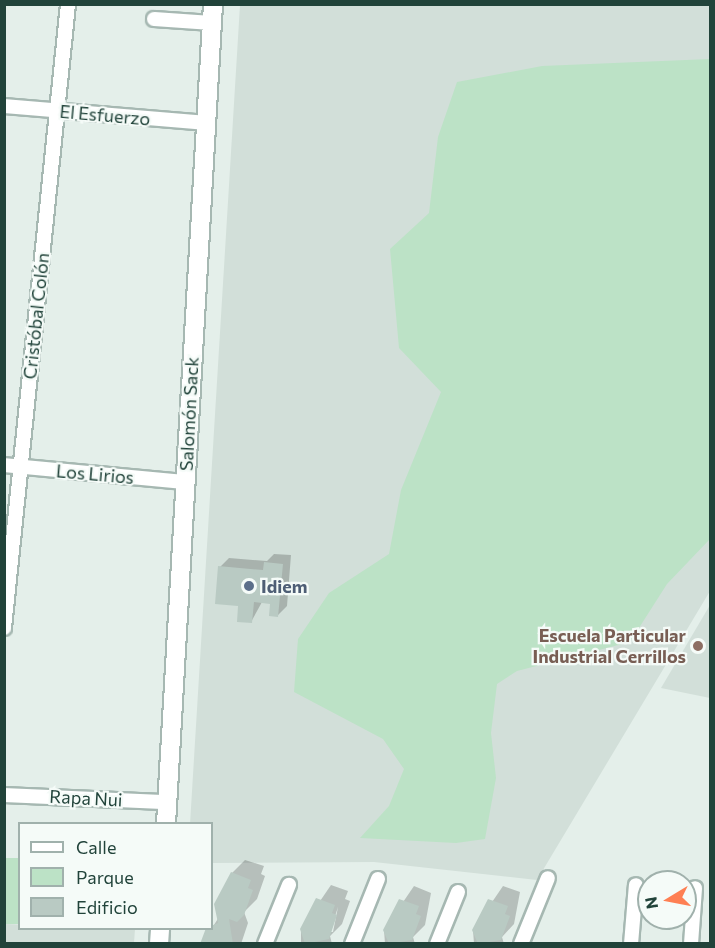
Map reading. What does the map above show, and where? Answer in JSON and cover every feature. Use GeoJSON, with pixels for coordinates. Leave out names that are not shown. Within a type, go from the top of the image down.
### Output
{"type":"FeatureCollection","features":[{"type":"Feature","properties":{"kind":"street","name":"Cristóbal Colón"},"geometry":{"type":"LineString","coordinates":[[4,628],[68,4]]}},
{"type":"Feature","properties":{"kind":"street","name":"Salomón Sack"},"geometry":{"type":"LineString","coordinates":[[166,822],[213,4]]}},
{"type":"Feature","properties":{"kind":"street"},"geometry":{"type":"LineString","coordinates":[[154,19],[212,23]]}},
{"type":"Feature","properties":{"kind":"street","name":"El Esfuerzo"},"geometry":{"type":"LineString","coordinates":[[4,106],[206,123]]}},
{"type":"Feature","properties":{"kind":"street","name":"Los Lirios"},"geometry":{"type":"LineString","coordinates":[[4,465],[185,482]]}},
{"type":"Feature","properties":{"kind":"street","name":"Rapa Nui"},"geometry":{"type":"LineString","coordinates":[[4,795],[167,802]]}},
{"type":"Feature","properties":{"kind":"street"},"geometry":{"type":"LineString","coordinates":[[521,944],[548,878]]}},
{"type":"Feature","properties":{"kind":"street"},"geometry":{"type":"LineString","coordinates":[[352,944],[378,879]]}},
{"type":"Feature","properties":{"kind":"street"},"geometry":{"type":"LineString","coordinates":[[265,944],[289,885]]}},
{"type":"Feature","properties":{"kind":"street"},"geometry":{"type":"LineString","coordinates":[[631,944],[636,885]]}},
{"type":"Feature","properties":{"kind":"street"},"geometry":{"type":"LineString","coordinates":[[437,944],[458,892]]}},
{"type":"Feature","properties":{"kind":"shaded area"},"geometry":{"type":"Polygon","coordinates":[[[240,5],[710,5],[710,591],[537,880],[374,862],[213,863],[213,822],[190,822],[240,5]]]}},
{"type":"Feature","properties":{"kind":"shaded area","name":"Escuela Particular Industrial Cerrillos"},"geometry":{"type":"Polygon","coordinates":[[[710,605],[710,698],[661,688],[710,605]]]}},
{"type":"Feature","properties":{"kind":"shaded area"},"geometry":{"type":"Polygon","coordinates":[[[5,924],[18,924],[18,930],[135,930],[134,943],[5,943],[5,924]]]}},
{"type":"Feature","properties":{"kind":"green space"},"geometry":{"type":"Polygon","coordinates":[[[710,59],[710,539],[667,584],[630,642],[517,671],[497,684],[491,733],[496,778],[485,839],[456,843],[360,838],[389,806],[404,769],[383,739],[294,692],[298,639],[329,593],[389,554],[401,490],[441,392],[399,348],[390,249],[429,213],[438,137],[457,82],[542,66],[710,59]]]}},
{"type":"Feature","properties":{"kind":"green space"},"geometry":{"type":"Polygon","coordinates":[[[5,858],[18,858],[18,924],[5,924],[5,858]]]}},
{"type":"Feature","properties":{"kind":"building","name":"Idiem"},"geometry":{"type":"Polygon","coordinates":[[[264,562],[283,564],[278,617],[269,616],[270,604],[254,602],[252,623],[237,622],[238,606],[215,604],[218,566],[263,570],[264,562]]]}},
{"type":"Feature","properties":{"kind":"building"},"geometry":{"type":"Polygon","coordinates":[[[231,872],[251,880],[248,888],[253,890],[244,915],[237,922],[229,919],[233,944],[200,944],[205,930],[213,930],[213,925],[218,923],[214,904],[231,872]]]}},
{"type":"Feature","properties":{"kind":"building"},"geometry":{"type":"Polygon","coordinates":[[[316,898],[335,905],[332,913],[337,915],[329,939],[305,944],[300,929],[316,898]]]}},
{"type":"Feature","properties":{"kind":"building"},"geometry":{"type":"Polygon","coordinates":[[[399,899],[419,906],[416,914],[421,916],[412,940],[389,944],[383,930],[399,899]]]}},
{"type":"Feature","properties":{"kind":"building"},"geometry":{"type":"Polygon","coordinates":[[[488,899],[508,906],[505,914],[510,916],[501,940],[478,944],[472,930],[488,899]]]}},
{"type":"Feature","properties":{"kind":"place","name":"Idiem"},"geometry":{"type":"Point","coordinates":[249,586]}},
{"type":"Feature","properties":{"kind":"place","name":"Escuela Particular Industrial Cerrillos"},"geometry":{"type":"Point","coordinates":[698,646]}}]}
